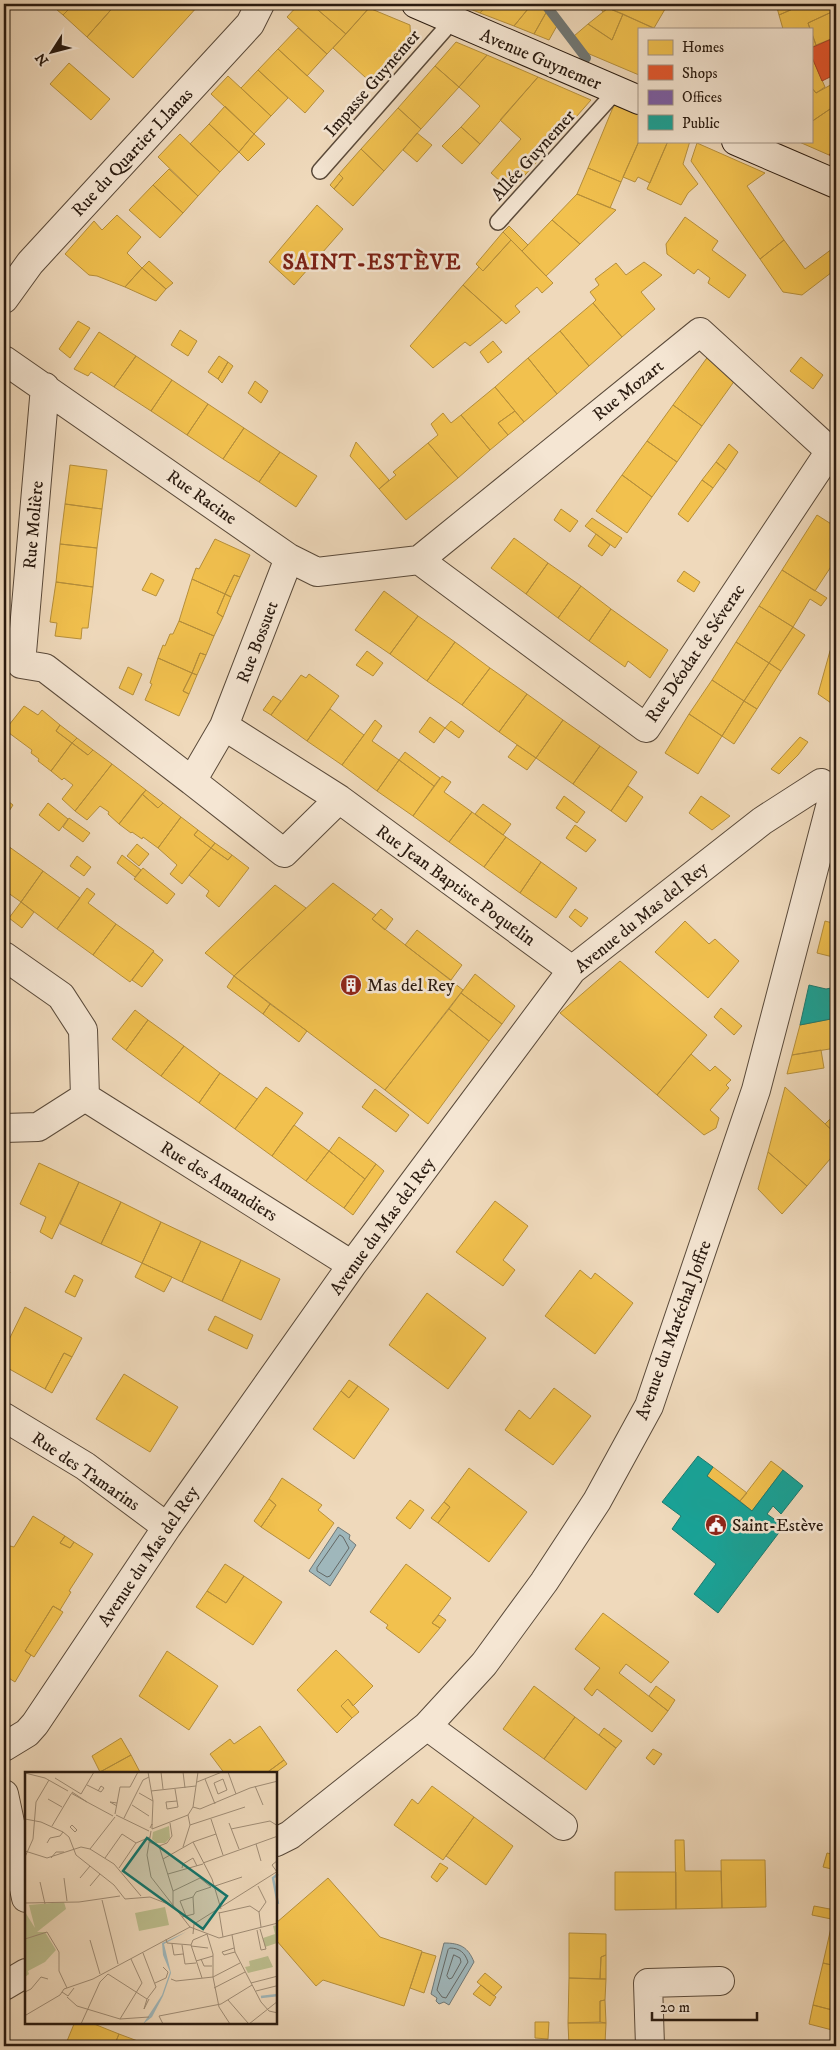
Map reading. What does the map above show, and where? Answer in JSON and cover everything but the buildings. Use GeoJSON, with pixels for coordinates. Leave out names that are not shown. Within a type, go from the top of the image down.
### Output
{"type":"FeatureCollection","features":[{"type":"Feature","properties":{"kind":"street","name":"Rue du Quartier Llanas"},"geometry":{"type":"LineString","coordinates":[[4,299],[30,263],[250,24],[260,4]]}},
{"type":"Feature","properties":{"kind":"street","name":"Avenue Guynemer"},"geometry":{"type":"LineString","coordinates":[[416,4],[627,96]]}},
{"type":"Feature","properties":{"kind":"street"},"geometry":{"type":"LineString","coordinates":[[738,142],[836,184]]}},
{"type":"Feature","properties":{"kind":"street","name":"Rue Mozart"},"geometry":{"type":"LineString","coordinates":[[419,560],[700,332],[833,453]]}},
{"type":"Feature","properties":{"kind":"street","name":"Rue Racine"},"geometry":{"type":"LineString","coordinates":[[4,360],[46,387],[289,558],[317,572],[419,560]]}},
{"type":"Feature","properties":{"kind":"street","name":"Rue Molière"},"geometry":{"type":"LineString","coordinates":[[46,387],[21,664],[45,668],[192,781]]}},
{"type":"Feature","properties":{"kind":"street","name":"Rue Déodat de Séverac"},"geometry":{"type":"LineString","coordinates":[[419,560],[646,728],[833,453]]}},
{"type":"Feature","properties":{"kind":"street","name":"Rue Bossuet"},"geometry":{"type":"LineString","coordinates":[[224,726],[289,558]]}},
{"type":"Feature","properties":{"kind":"street"},"geometry":{"type":"LineString","coordinates":[[224,726],[192,781],[284,853],[339,799]]}},
{"type":"Feature","properties":{"kind":"street","name":"Rue Jean Baptiste Poquelin"},"geometry":{"type":"LineString","coordinates":[[224,726],[339,799],[572,970]]}},
{"type":"Feature","properties":{"kind":"street","name":"Avenue du Mas del Rey"},"geometry":{"type":"LineString","coordinates":[[4,1747],[28,1733],[35,1724],[167,1527],[352,1265],[572,970],[762,821],[821,784],[835,794]]}},
{"type":"Feature","properties":{"kind":"street","name":"Avenue du Maréchal Joffre"},"geometry":{"type":"LineString","coordinates":[[278,1841],[290,1835],[427,1726],[484,1664],[544,1582],[597,1501],[649,1406],[756,1090],[835,794]]}},
{"type":"Feature","properties":{"kind":"street"},"geometry":{"type":"LineString","coordinates":[[4,956],[61,996],[84,1030],[85,1097],[38,1127],[4,1128]]}},
{"type":"Feature","properties":{"kind":"street","name":"Rue des Amandiers"},"geometry":{"type":"LineString","coordinates":[[85,1097],[352,1265]]}},
{"type":"Feature","properties":{"kind":"street","name":"Rue des Tamarins"},"geometry":{"type":"LineString","coordinates":[[4,1417],[85,1466],[167,1527]]}},
{"type":"Feature","properties":{"kind":"street"},"geometry":{"type":"LineString","coordinates":[[427,1726],[563,1826]]}},
{"type":"Feature","properties":{"kind":"street"},"geometry":{"type":"LineString","coordinates":[[4,1794],[25,1893]]}},
{"type":"Feature","properties":{"kind":"street"},"geometry":{"type":"LineString","coordinates":[[4,1986],[25,1974]]}},
{"type":"Feature","properties":{"kind":"street"},"geometry":{"type":"LineString","coordinates":[[650,2046],[648,1984],[720,1981]]}},
{"type":"Feature","properties":{"kind":"lane","name":"Impasse Guynemer"},"geometry":{"type":"LineString","coordinates":[[320,171],[453,20]]}},
{"type":"Feature","properties":{"kind":"lane","name":"Allée Guynemer"},"geometry":{"type":"LineString","coordinates":[[498,222],[627,96]]}},
{"type":"Feature","properties":{"kind":"water"},"geometry":{"type":"Polygon","coordinates":[[[338,1527],[350,1535],[349,1539],[356,1545],[330,1586],[309,1571],[338,1527]]]}},
{"type":"Feature","properties":{"kind":"water"},"geometry":{"type":"Polygon","coordinates":[[[444,1943],[463,1947],[474,1962],[449,2005],[444,2002],[439,2004],[436,2001],[437,1998],[431,1994],[444,1943]]]}},
{"type":"Feature","properties":{"kind":"waterway"},"geometry":{"type":"LineString","coordinates":[[545,4],[586,58]]}},
{"type":"Feature","properties":{"kind":"place","name":"Mas del Rey"},"geometry":{"type":"Point","coordinates":[351,985]}},
{"type":"Feature","properties":{"kind":"place","name":"Saint-Estève"},"geometry":{"type":"Point","coordinates":[716,1525]}},
{"type":"Feature","properties":{"kind":"district","name":"SAINT-ESTÈVE"},"geometry":{"type":"Point","coordinates":[372,261]}}]}
